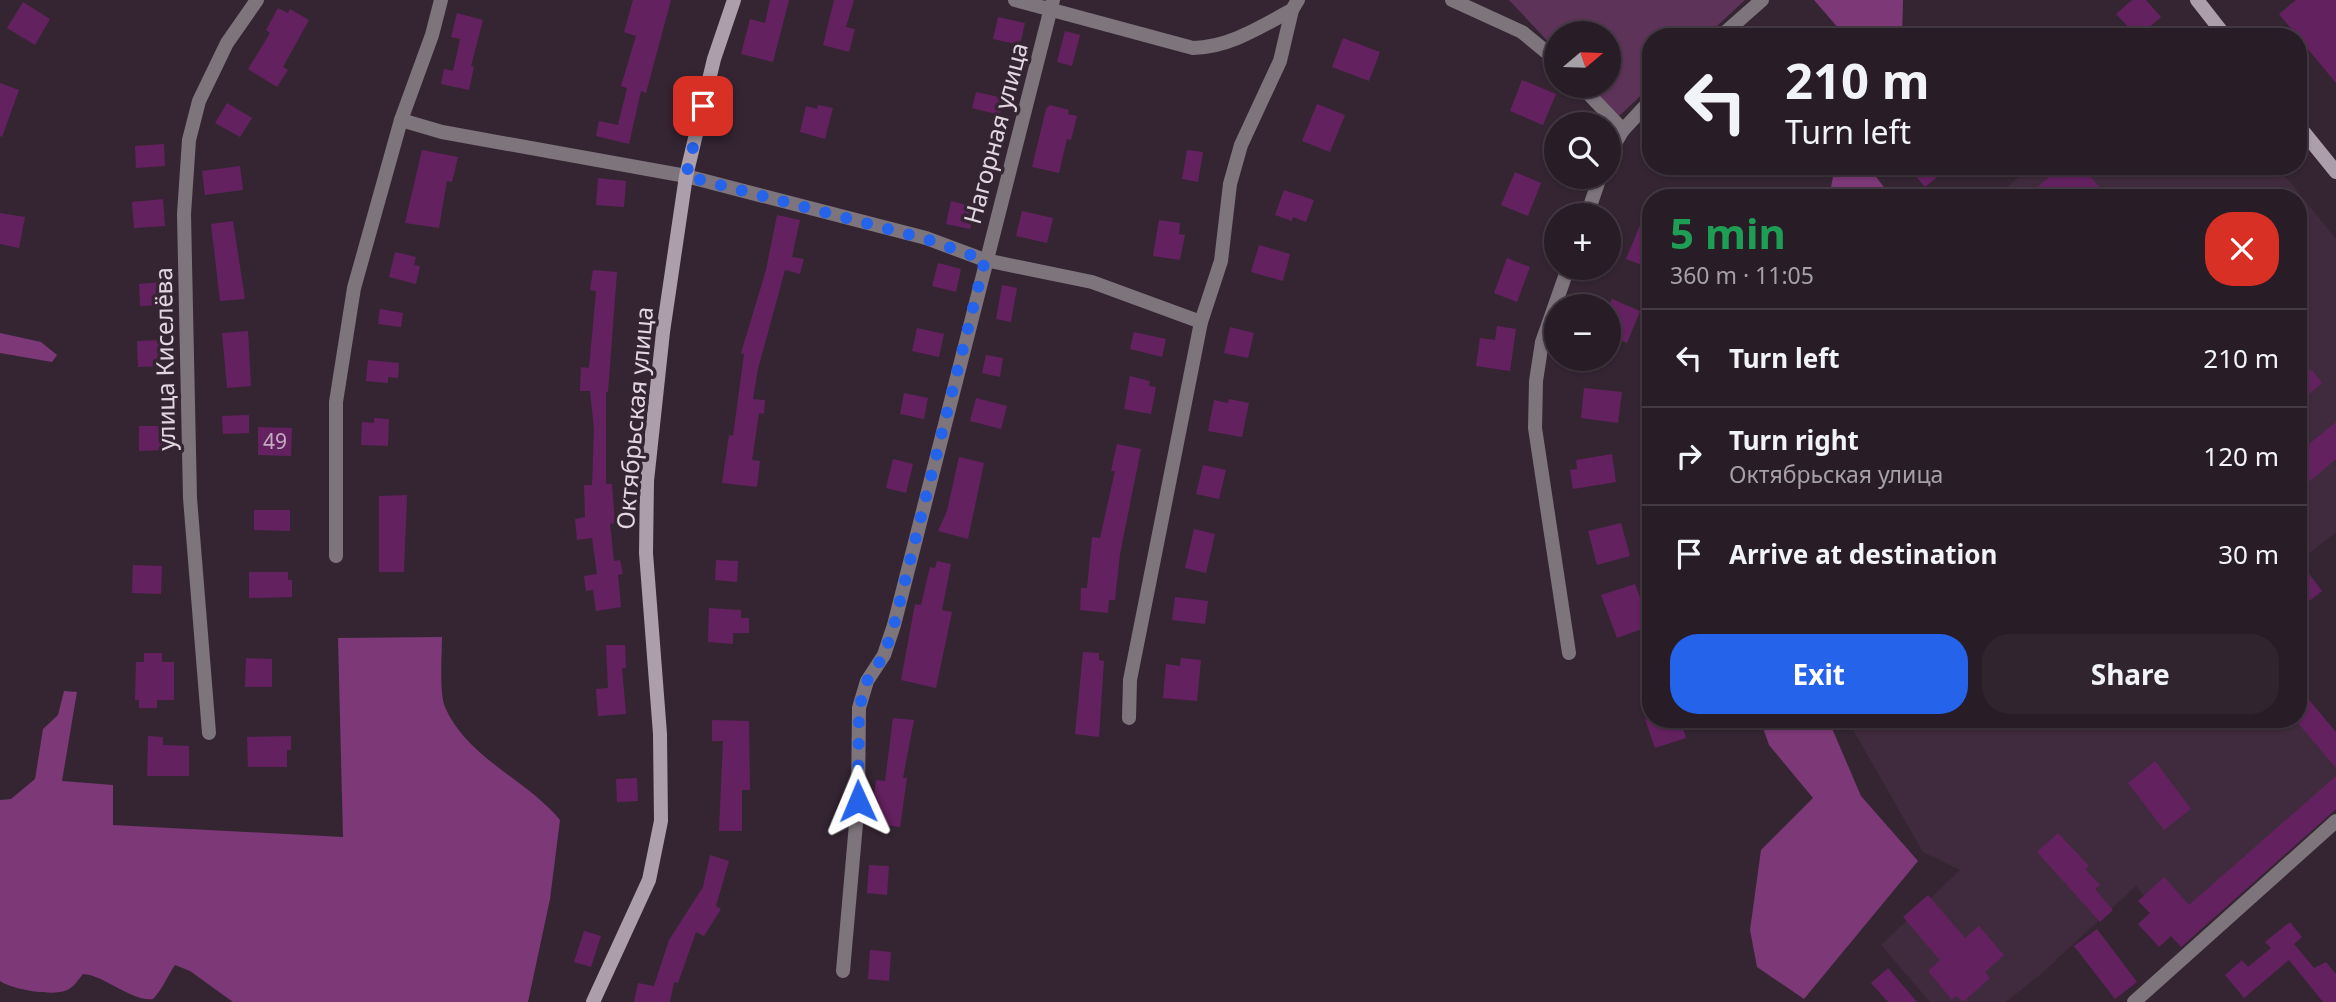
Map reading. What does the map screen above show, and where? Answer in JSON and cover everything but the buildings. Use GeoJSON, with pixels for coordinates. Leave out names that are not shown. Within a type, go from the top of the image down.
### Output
{"type":"FeatureCollection","features":[{"type":"Feature","properties":{"kind":"street","name":"улица Киселёва"},"geometry":{"type":"LineString","coordinates":[[209,733],[190,498],[184,214],[189,140],[199,101],[227,43],[257,0]]}},
{"type":"Feature","properties":{"kind":"street"},"geometry":{"type":"LineString","coordinates":[[336,556],[336,402],[354,288],[401,120],[432,35],[440,0]]}},
{"type":"Feature","properties":{"kind":"street","name":"Октябрьская улица"},"geometry":{"type":"LineString","coordinates":[[593,1002],[649,880],[661,821],[660,734],[646,553],[647,481],[663,332],[686,176],[714,59],[734,0]]}},
{"type":"Feature","properties":{"kind":"street"},"geometry":{"type":"LineString","coordinates":[[1015,0],[1052,6],[1193,48],[1212,48],[1234,41],[1295,5]]}},
{"type":"Feature","properties":{"kind":"street"},"geometry":{"type":"LineString","coordinates":[[1452,0],[1522,32],[1544,50]]}},
{"type":"Feature","properties":{"kind":"street"},"geometry":{"type":"LineString","coordinates":[[1730,28],[1762,0]]}},
{"type":"Feature","properties":{"kind":"street"},"geometry":{"type":"LineString","coordinates":[[2197,0],[2219,28]]}},
{"type":"Feature","properties":{"kind":"street"},"geometry":{"type":"LineString","coordinates":[[1129,718],[1129,680],[1201,322],[1221,261],[1230,184],[1241,145],[1280,61],[1295,5]]}},
{"type":"Feature","properties":{"kind":"street","name":"Нагорная улица"},"geometry":{"type":"LineString","coordinates":[[843,971],[858,801],[859,708],[867,681],[884,655],[894,625],[1052,6]]}},
{"type":"Feature","properties":{"kind":"street"},"geometry":{"type":"LineString","coordinates":[[1592,98],[1623,130]]}},
{"type":"Feature","properties":{"kind":"street"},"geometry":{"type":"LineString","coordinates":[[1621,133],[1642,110]]}},
{"type":"Feature","properties":{"kind":"street"},"geometry":{"type":"LineString","coordinates":[[401,120],[442,132],[686,176],[926,239],[985,260],[1092,282],[1201,322]]}},
{"type":"Feature","properties":{"kind":"street"},"geometry":{"type":"LineString","coordinates":[[2307,136],[2336,172]]}},
{"type":"Feature","properties":{"kind":"street"},"geometry":{"type":"LineString","coordinates":[[1564,280],[1542,342],[1536,381],[1535,428],[1569,653]]}},
{"type":"Feature","properties":{"kind":"street"},"geometry":{"type":"LineString","coordinates":[[2134,1002],[2336,821]]}},
{"type":"Feature","properties":{"kind":"shaded area"},"geometry":{"type":"Polygon","coordinates":[[[1509,0],[1745,0],[1715,28],[1642,28],[1642,94],[1621,114],[1615,112],[1602,98],[1621,98],[1621,21],[1544,21],[1544,37],[1509,0]]]}},
{"type":"Feature","properties":{"kind":"shaded area"},"geometry":{"type":"Polygon","coordinates":[[[1814,0],[1903,0],[1902,28],[1838,28],[1814,0]]]}},
{"type":"Feature","properties":{"kind":"shaded area"},"geometry":{"type":"Polygon","coordinates":[[[1833,175],[1875,175],[1885,189],[1831,189],[1833,175]]]}},
{"type":"Feature","properties":{"kind":"shaded area"},"geometry":{"type":"Polygon","coordinates":[[[2020,175],[2284,175],[2296,189],[2006,189],[2020,175]]]}},
{"type":"Feature","properties":{"kind":"shaded area"},"geometry":{"type":"Polygon","coordinates":[[[2307,203],[2336,239],[2336,532],[2307,555],[2307,203]]]}},
{"type":"Feature","properties":{"kind":"shaded area"},"geometry":{"type":"Polygon","coordinates":[[[0,333],[41,342],[57,355],[52,362],[0,353],[0,333]]]}},
{"type":"Feature","properties":{"kind":"shaded area"},"geometry":{"type":"Polygon","coordinates":[[[442,637],[443,701],[455,725],[482,754],[531,792],[560,820],[550,899],[528,1002],[233,1002],[190,971],[175,965],[153,999],[136,996],[91,975],[83,974],[69,989],[52,993],[22,989],[0,981],[0,800],[11,799],[35,779],[43,729],[58,715],[64,691],[77,692],[62,781],[113,785],[113,825],[343,837],[338,638],[442,637]]]}},
{"type":"Feature","properties":{"kind":"shaded area"},"geometry":{"type":"Polygon","coordinates":[[[2307,724],[2336,764],[2336,809],[2180,941],[2136,886],[2041,974],[2006,1002],[1930,1002],[1881,945],[1960,870],[1923,852],[1852,728],[2307,728],[2307,724]]]}},
{"type":"Feature","properties":{"kind":"shaded area"},"geometry":{"type":"Polygon","coordinates":[[[1763,728],[1832,728],[1861,796],[1918,861],[1804,999],[1757,967],[1750,930],[1761,850],[1813,798],[1769,745],[1763,728]]]}},
{"type":"Feature","properties":{"kind":"route"},"geometry":{"type":"LineString","coordinates":[[703,106],[686,176],[926,239],[985,260],[894,625],[884,655],[867,681],[859,708],[858,801]]}}]}
